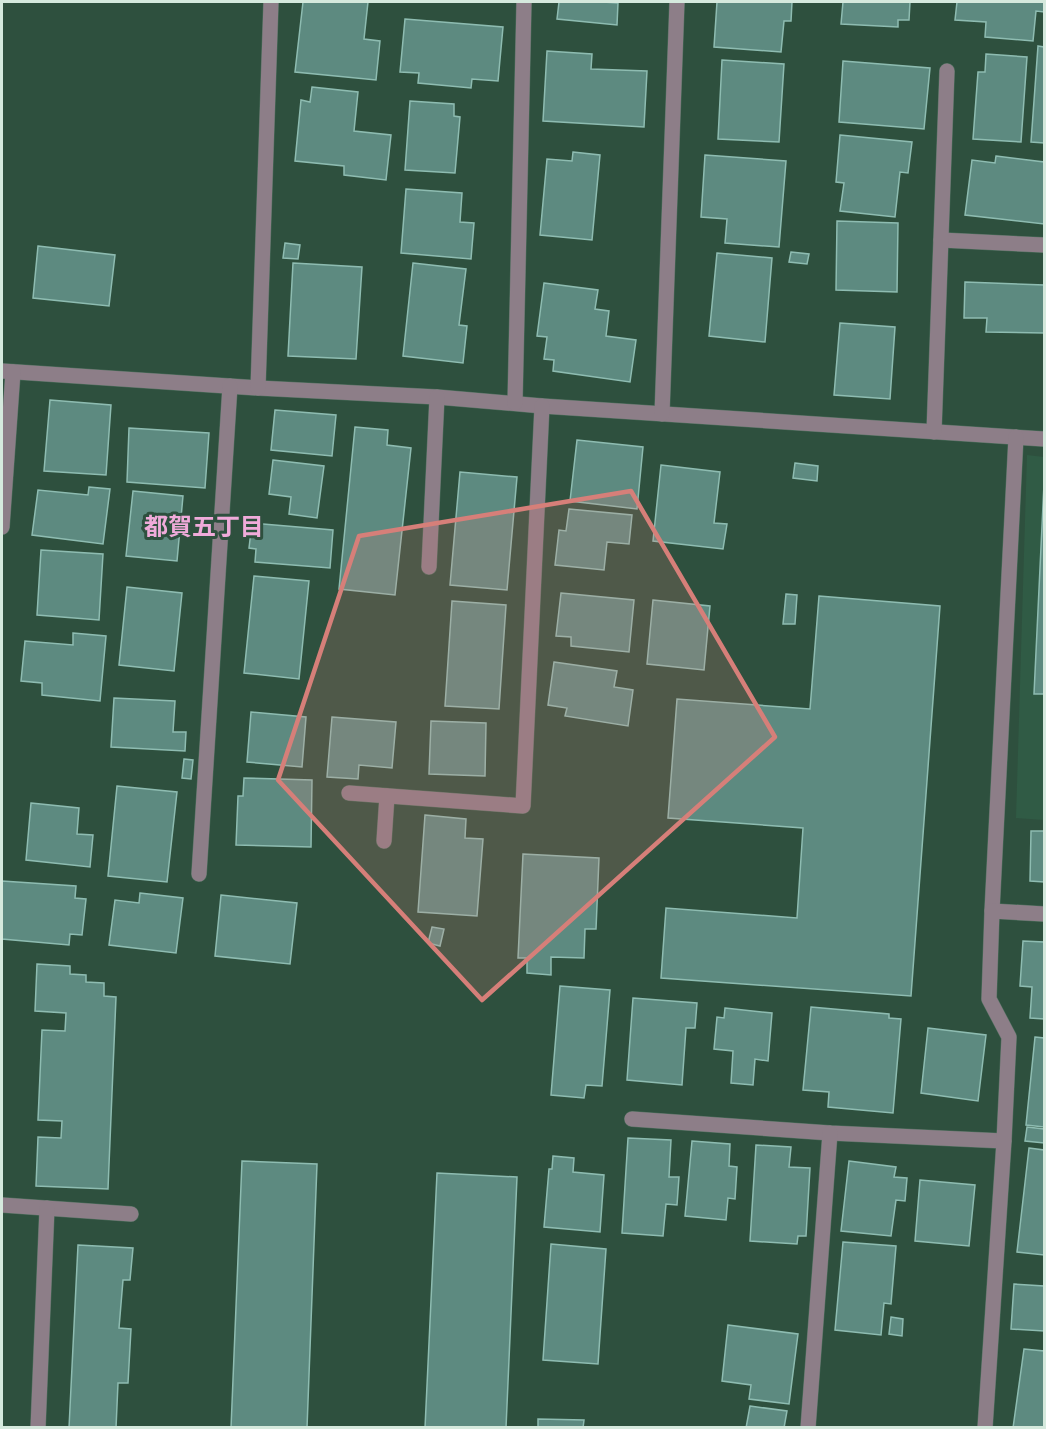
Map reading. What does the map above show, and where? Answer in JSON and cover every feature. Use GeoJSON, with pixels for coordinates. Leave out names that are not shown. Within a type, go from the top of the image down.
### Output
{"type":"FeatureCollection","features":[{"type":"Feature","properties":{"kind":"street"},"geometry":{"type":"LineString","coordinates":[[258,388],[271,2]]}},
{"type":"Feature","properties":{"kind":"street"},"geometry":{"type":"LineString","coordinates":[[515,404],[524,2]]}},
{"type":"Feature","properties":{"kind":"street"},"geometry":{"type":"LineString","coordinates":[[662,414],[677,2]]}},
{"type":"Feature","properties":{"kind":"street"},"geometry":{"type":"LineString","coordinates":[[934,432],[948,70]]}},
{"type":"Feature","properties":{"kind":"street"},"geometry":{"type":"LineString","coordinates":[[941,240],[1044,246]]}},
{"type":"Feature","properties":{"kind":"street"},"geometry":{"type":"LineString","coordinates":[[2,527],[7,372],[437,397],[1044,439]]}},
{"type":"Feature","properties":{"kind":"street"},"geometry":{"type":"LineString","coordinates":[[199,874],[230,386]]}},
{"type":"Feature","properties":{"kind":"street"},"geometry":{"type":"LineString","coordinates":[[429,567],[437,397]]}},
{"type":"Feature","properties":{"kind":"street"},"geometry":{"type":"LineString","coordinates":[[349,794],[523,806],[542,406]]}},
{"type":"Feature","properties":{"kind":"street"},"geometry":{"type":"LineString","coordinates":[[986,1428],[1009,1037],[989,999],[1016,437]]}},
{"type":"Feature","properties":{"kind":"street"},"geometry":{"type":"LineString","coordinates":[[384,841],[387,796]]}},
{"type":"Feature","properties":{"kind":"street"},"geometry":{"type":"LineString","coordinates":[[992,911],[1044,914]]}},
{"type":"Feature","properties":{"kind":"street"},"geometry":{"type":"LineString","coordinates":[[632,1119],[830,1133],[1004,1141]]}},
{"type":"Feature","properties":{"kind":"street"},"geometry":{"type":"LineString","coordinates":[[808,1428],[830,1133]]}},
{"type":"Feature","properties":{"kind":"street"},"geometry":{"type":"LineString","coordinates":[[2,1205],[130,1214]]}},
{"type":"Feature","properties":{"kind":"street"},"geometry":{"type":"LineString","coordinates":[[38,1428],[47,1208]]}},
{"type":"Feature","properties":{"kind":"highlighted area"},"geometry":{"type":"Polygon","coordinates":[[[631,491],[775,737],[482,1000],[278,780],[359,536],[631,491]]]}},
{"type":"Feature","properties":{"kind":"shaded area"},"geometry":{"type":"Polygon","coordinates":[[[1027,455],[1044,457],[1044,820],[1016,818],[1027,455]]]}},
{"type":"Feature","properties":{"kind":"building"},"geometry":{"type":"Polygon","coordinates":[[[303,2],[368,2],[364,39],[380,41],[376,80],[295,72],[303,2]]]}},
{"type":"Feature","properties":{"kind":"building"},"geometry":{"type":"Polygon","coordinates":[[[559,2],[618,3],[617,25],[557,19],[559,2]]]}},
{"type":"Feature","properties":{"kind":"building"},"geometry":{"type":"Polygon","coordinates":[[[717,2],[792,2],[791,21],[784,21],[781,52],[714,47],[717,2]]]}},
{"type":"Feature","properties":{"kind":"building"},"geometry":{"type":"Polygon","coordinates":[[[843,2],[910,2],[909,20],[898,20],[898,27],[841,24],[843,2]]]}},
{"type":"Feature","properties":{"kind":"building"},"geometry":{"type":"Polygon","coordinates":[[[957,2],[1044,2],[1044,12],[1036,11],[1033,41],[985,37],[986,22],[955,20],[957,2]]]}},
{"type":"Feature","properties":{"kind":"building"},"geometry":{"type":"Polygon","coordinates":[[[405,19],[503,27],[498,81],[472,79],[471,88],[418,83],[419,73],[400,72],[405,19]]]}},
{"type":"Feature","properties":{"kind":"building"},"geometry":{"type":"Polygon","coordinates":[[[1038,46],[1044,47],[1044,143],[1031,142],[1038,46]]]}},
{"type":"Feature","properties":{"kind":"building"},"geometry":{"type":"Polygon","coordinates":[[[547,51],[592,54],[591,69],[647,71],[644,127],[543,121],[547,51]]]}},
{"type":"Feature","properties":{"kind":"building"},"geometry":{"type":"Polygon","coordinates":[[[986,54],[1027,57],[1021,142],[973,139],[978,72],[985,72],[986,54]]]}},
{"type":"Feature","properties":{"kind":"building"},"geometry":{"type":"Polygon","coordinates":[[[722,60],[784,64],[779,142],[718,139],[722,60]]]}},
{"type":"Feature","properties":{"kind":"building"},"geometry":{"type":"Polygon","coordinates":[[[843,61],[930,68],[924,129],[839,122],[843,61]]]}},
{"type":"Feature","properties":{"kind":"building"},"geometry":{"type":"Polygon","coordinates":[[[312,87],[358,92],[354,131],[391,135],[386,180],[344,175],[344,166],[295,161],[301,100],[310,102],[312,87]]]}},
{"type":"Feature","properties":{"kind":"building"},"geometry":{"type":"Polygon","coordinates":[[[410,101],[454,104],[454,116],[460,117],[455,173],[405,170],[410,101]]]}},
{"type":"Feature","properties":{"kind":"building"},"geometry":{"type":"Polygon","coordinates":[[[840,135],[912,142],[908,173],[900,172],[895,217],[840,211],[844,183],[836,182],[840,135]]]}},
{"type":"Feature","properties":{"kind":"building"},"geometry":{"type":"Polygon","coordinates":[[[573,152],[600,155],[592,240],[540,235],[547,159],[572,161],[573,152]]]}},
{"type":"Feature","properties":{"kind":"building"},"geometry":{"type":"Polygon","coordinates":[[[705,155],[786,161],[779,247],[725,243],[727,219],[701,217],[705,155]]]}},
{"type":"Feature","properties":{"kind":"building"},"geometry":{"type":"Polygon","coordinates":[[[996,156],[1044,162],[1044,224],[965,215],[972,160],[995,163],[996,156]]]}},
{"type":"Feature","properties":{"kind":"building"},"geometry":{"type":"Polygon","coordinates":[[[406,189],[462,193],[460,222],[474,223],[471,259],[401,253],[406,189]]]}},
{"type":"Feature","properties":{"kind":"building"},"geometry":{"type":"Polygon","coordinates":[[[837,221],[898,223],[897,292],[836,290],[837,221]]]}},
{"type":"Feature","properties":{"kind":"building"},"geometry":{"type":"Polygon","coordinates":[[[285,243],[300,245],[298,259],[283,258],[285,243]]]}},
{"type":"Feature","properties":{"kind":"building"},"geometry":{"type":"Polygon","coordinates":[[[38,246],[115,255],[109,306],[33,298],[38,246]]]}},
{"type":"Feature","properties":{"kind":"building"},"geometry":{"type":"Polygon","coordinates":[[[791,252],[809,254],[807,264],[789,262],[791,252]]]}},
{"type":"Feature","properties":{"kind":"building"},"geometry":{"type":"Polygon","coordinates":[[[717,253],[772,258],[765,342],[709,336],[717,253]]]}},
{"type":"Feature","properties":{"kind":"building"},"geometry":{"type":"Polygon","coordinates":[[[293,263],[362,267],[356,359],[288,356],[293,263]]]}},
{"type":"Feature","properties":{"kind":"building"},"geometry":{"type":"Polygon","coordinates":[[[413,263],[466,269],[459,325],[467,326],[463,363],[403,356],[413,263]]]}},
{"type":"Feature","properties":{"kind":"building"},"geometry":{"type":"Polygon","coordinates":[[[965,282],[1044,285],[1044,333],[986,332],[987,318],[964,318],[965,282]]]}},
{"type":"Feature","properties":{"kind":"building"},"geometry":{"type":"Polygon","coordinates":[[[544,283],[598,290],[595,309],[609,311],[606,336],[636,340],[630,382],[553,371],[554,360],[544,359],[547,337],[537,336],[544,283]]]}},
{"type":"Feature","properties":{"kind":"building"},"geometry":{"type":"Polygon","coordinates":[[[840,323],[895,327],[890,399],[834,395],[840,323]]]}},
{"type":"Feature","properties":{"kind":"building"},"geometry":{"type":"Polygon","coordinates":[[[50,400],[111,405],[106,475],[44,471],[50,400]]]}},
{"type":"Feature","properties":{"kind":"building"},"geometry":{"type":"Polygon","coordinates":[[[275,410],[336,415],[332,456],[271,450],[275,410]]]}},
{"type":"Feature","properties":{"kind":"building"},"geometry":{"type":"Polygon","coordinates":[[[355,427],[388,430],[387,445],[411,448],[395,595],[339,589],[355,427]]]}},
{"type":"Feature","properties":{"kind":"building"},"geometry":{"type":"Polygon","coordinates":[[[129,428],[209,433],[205,488],[127,482],[129,428]]]}},
{"type":"Feature","properties":{"kind":"building"},"geometry":{"type":"Polygon","coordinates":[[[577,440],[643,447],[637,509],[570,501],[577,440]]]}},
{"type":"Feature","properties":{"kind":"building"},"geometry":{"type":"Polygon","coordinates":[[[273,460],[324,466],[317,518],[289,514],[291,497],[269,494],[273,460]]]}},
{"type":"Feature","properties":{"kind":"building"},"geometry":{"type":"Polygon","coordinates":[[[795,463],[818,466],[817,481],[793,478],[795,463]]]}},
{"type":"Feature","properties":{"kind":"building"},"geometry":{"type":"Polygon","coordinates":[[[661,465],[720,472],[714,523],[727,524],[723,549],[653,541],[661,465]]]}},
{"type":"Feature","properties":{"kind":"building"},"geometry":{"type":"Polygon","coordinates":[[[460,472],[517,477],[507,590],[450,585],[460,472]]]}},
{"type":"Feature","properties":{"kind":"building"},"geometry":{"type":"Polygon","coordinates":[[[1044,484],[1044,694],[1034,694],[1044,484]]]}},
{"type":"Feature","properties":{"kind":"building"},"geometry":{"type":"Polygon","coordinates":[[[89,487],[110,489],[103,544],[32,535],[38,490],[88,495],[89,487]]]}},
{"type":"Feature","properties":{"kind":"building"},"geometry":{"type":"Polygon","coordinates":[[[133,491],[183,496],[177,561],[126,556],[133,491]]]}},
{"type":"Feature","properties":{"kind":"building"},"geometry":{"type":"Polygon","coordinates":[[[569,509],[632,515],[629,544],[607,542],[604,570],[555,565],[559,530],[566,531],[569,509]]]}},
{"type":"Feature","properties":{"kind":"building"},"geometry":{"type":"Polygon","coordinates":[[[252,523],[333,530],[330,568],[255,562],[256,549],[249,548],[252,523]]]}},
{"type":"Feature","properties":{"kind":"building"},"geometry":{"type":"Polygon","coordinates":[[[41,550],[103,554],[99,620],[37,615],[41,550]]]}},
{"type":"Feature","properties":{"kind":"building"},"geometry":{"type":"Polygon","coordinates":[[[254,576],[309,581],[299,679],[244,673],[254,576]]]}},
{"type":"Feature","properties":{"kind":"building"},"geometry":{"type":"Polygon","coordinates":[[[127,587],[182,593],[174,671],[119,665],[127,587]]]}},
{"type":"Feature","properties":{"kind":"building"},"geometry":{"type":"Polygon","coordinates":[[[561,593],[634,600],[629,652],[571,646],[571,637],[556,636],[561,593]]]}},
{"type":"Feature","properties":{"kind":"building"},"geometry":{"type":"Polygon","coordinates":[[[786,594],[797,595],[795,624],[783,624],[786,594]]]}},
{"type":"Feature","properties":{"kind":"building"},"geometry":{"type":"Polygon","coordinates":[[[819,596],[940,606],[911,996],[661,978],[666,908],[797,918],[803,828],[668,818],[677,699],[810,709],[819,596]]]}},
{"type":"Feature","properties":{"kind":"building"},"geometry":{"type":"Polygon","coordinates":[[[653,600],[710,606],[704,670],[647,664],[653,600]]]}},
{"type":"Feature","properties":{"kind":"building"},"geometry":{"type":"Polygon","coordinates":[[[452,601],[506,605],[499,709],[445,706],[452,601]]]}},
{"type":"Feature","properties":{"kind":"building"},"geometry":{"type":"Polygon","coordinates":[[[73,633],[106,636],[100,701],[42,695],[42,683],[21,681],[25,641],[73,645],[73,633]]]}},
{"type":"Feature","properties":{"kind":"building"},"geometry":{"type":"Polygon","coordinates":[[[554,662],[617,671],[614,687],[633,690],[628,726],[565,716],[567,708],[548,705],[554,662]]]}},
{"type":"Feature","properties":{"kind":"building"},"geometry":{"type":"Polygon","coordinates":[[[114,698],[175,701],[173,732],[186,732],[185,751],[111,747],[114,698]]]}},
{"type":"Feature","properties":{"kind":"building"},"geometry":{"type":"Polygon","coordinates":[[[251,712],[306,717],[302,767],[247,762],[251,712]]]}},
{"type":"Feature","properties":{"kind":"building"},"geometry":{"type":"Polygon","coordinates":[[[332,717],[396,722],[392,768],[359,765],[358,779],[327,777],[332,717]]]}},
{"type":"Feature","properties":{"kind":"building"},"geometry":{"type":"Polygon","coordinates":[[[431,721],[486,723],[485,776],[429,774],[431,721]]]}},
{"type":"Feature","properties":{"kind":"building"},"geometry":{"type":"Polygon","coordinates":[[[184,759],[193,760],[191,779],[182,778],[184,759]]]}},
{"type":"Feature","properties":{"kind":"building"},"geometry":{"type":"Polygon","coordinates":[[[244,778],[312,780],[311,847],[236,845],[238,796],[243,796],[244,778]]]}},
{"type":"Feature","properties":{"kind":"building"},"geometry":{"type":"Polygon","coordinates":[[[117,786],[177,792],[167,882],[108,876],[117,786]]]}},
{"type":"Feature","properties":{"kind":"building"},"geometry":{"type":"Polygon","coordinates":[[[31,803],[79,808],[77,834],[93,835],[90,867],[26,860],[31,803]]]}},
{"type":"Feature","properties":{"kind":"building"},"geometry":{"type":"Polygon","coordinates":[[[425,815],[466,819],[465,838],[483,839],[477,916],[418,912],[425,815]]]}},
{"type":"Feature","properties":{"kind":"building"},"geometry":{"type":"Polygon","coordinates":[[[1031,831],[1044,831],[1044,882],[1030,881],[1031,831]]]}},
{"type":"Feature","properties":{"kind":"building"},"geometry":{"type":"Polygon","coordinates":[[[523,854],[599,858],[596,929],[585,929],[584,958],[551,957],[551,975],[527,973],[527,958],[518,958],[523,854]]]}},
{"type":"Feature","properties":{"kind":"building"},"geometry":{"type":"Polygon","coordinates":[[[2,881],[76,886],[75,898],[86,899],[82,935],[70,934],[69,945],[2,939],[2,881]]]}},
{"type":"Feature","properties":{"kind":"building"},"geometry":{"type":"Polygon","coordinates":[[[140,893],[183,898],[176,953],[109,945],[115,900],[139,903],[140,893]]]}},
{"type":"Feature","properties":{"kind":"building"},"geometry":{"type":"Polygon","coordinates":[[[221,895],[297,903],[290,964],[215,956],[221,895]]]}},
{"type":"Feature","properties":{"kind":"building"},"geometry":{"type":"Polygon","coordinates":[[[432,927],[444,929],[440,946],[428,943],[432,927]]]}},
{"type":"Feature","properties":{"kind":"building"},"geometry":{"type":"Polygon","coordinates":[[[1023,941],[1044,942],[1044,1019],[1030,1018],[1032,987],[1020,986],[1023,941]]]}},
{"type":"Feature","properties":{"kind":"building"},"geometry":{"type":"Polygon","coordinates":[[[37,964],[70,966],[70,974],[86,975],[86,982],[104,983],[104,996],[116,997],[108,1189],[36,1186],[38,1137],[61,1138],[62,1121],[38,1120],[42,1030],[65,1031],[66,1013],[35,1011],[37,964]]]}},
{"type":"Feature","properties":{"kind":"building"},"geometry":{"type":"Polygon","coordinates":[[[560,986],[610,990],[602,1086],[586,1085],[584,1098],[551,1095],[560,986]]]}},
{"type":"Feature","properties":{"kind":"building"},"geometry":{"type":"Polygon","coordinates":[[[633,998],[697,1003],[695,1028],[686,1028],[682,1085],[627,1080],[633,998]]]}},
{"type":"Feature","properties":{"kind":"building"},"geometry":{"type":"Polygon","coordinates":[[[811,1007],[889,1014],[889,1018],[901,1019],[893,1113],[828,1107],[829,1092],[803,1090],[811,1007]]]}},
{"type":"Feature","properties":{"kind":"building"},"geometry":{"type":"Polygon","coordinates":[[[725,1008],[772,1013],[768,1061],[755,1059],[753,1085],[731,1083],[733,1051],[714,1049],[717,1017],[724,1018],[725,1008]]]}},
{"type":"Feature","properties":{"kind":"building"},"geometry":{"type":"Polygon","coordinates":[[[928,1028],[986,1035],[978,1101],[921,1093],[928,1028]]]}},
{"type":"Feature","properties":{"kind":"building"},"geometry":{"type":"Polygon","coordinates":[[[1035,1037],[1044,1038],[1044,1127],[1026,1125],[1035,1037]]]}},
{"type":"Feature","properties":{"kind":"building"},"geometry":{"type":"Polygon","coordinates":[[[1027,1127],[1044,1129],[1044,1143],[1025,1141],[1027,1127]]]}},
{"type":"Feature","properties":{"kind":"building"},"geometry":{"type":"Polygon","coordinates":[[[628,1138],[671,1140],[669,1177],[679,1177],[677,1205],[666,1204],[663,1236],[622,1233],[628,1138]]]}},
{"type":"Feature","properties":{"kind":"building"},"geometry":{"type":"Polygon","coordinates":[[[692,1141],[730,1144],[729,1166],[737,1167],[735,1199],[728,1198],[726,1220],[685,1216],[692,1141]]]}},
{"type":"Feature","properties":{"kind":"building"},"geometry":{"type":"Polygon","coordinates":[[[756,1145],[791,1147],[789,1167],[810,1168],[806,1236],[798,1236],[797,1244],[750,1241],[756,1145]]]}},
{"type":"Feature","properties":{"kind":"building"},"geometry":{"type":"Polygon","coordinates":[[[1029,1148],[1044,1150],[1044,1255],[1017,1252],[1029,1148]]]}},
{"type":"Feature","properties":{"kind":"building"},"geometry":{"type":"Polygon","coordinates":[[[553,1156],[574,1158],[573,1172],[604,1175],[600,1232],[544,1227],[549,1169],[552,1169],[553,1156]]]}},
{"type":"Feature","properties":{"kind":"building"},"geometry":{"type":"Polygon","coordinates":[[[242,1161],[317,1164],[307,1428],[231,1428],[242,1161]]]}},
{"type":"Feature","properties":{"kind":"building"},"geometry":{"type":"Polygon","coordinates":[[[849,1161],[896,1167],[894,1177],[907,1178],[905,1201],[896,1200],[891,1236],[841,1231],[849,1161]]]}},
{"type":"Feature","properties":{"kind":"building"},"geometry":{"type":"Polygon","coordinates":[[[437,1173],[517,1177],[506,1428],[425,1428],[437,1173]]]}},
{"type":"Feature","properties":{"kind":"building"},"geometry":{"type":"Polygon","coordinates":[[[920,1180],[975,1185],[969,1246],[915,1241],[920,1180]]]}},
{"type":"Feature","properties":{"kind":"building"},"geometry":{"type":"Polygon","coordinates":[[[843,1242],[896,1246],[891,1304],[884,1303],[881,1335],[835,1330],[843,1242]]]}},
{"type":"Feature","properties":{"kind":"building"},"geometry":{"type":"Polygon","coordinates":[[[551,1244],[606,1249],[598,1364],[543,1360],[551,1244]]]}},
{"type":"Feature","properties":{"kind":"building"},"geometry":{"type":"Polygon","coordinates":[[[78,1245],[133,1248],[130,1280],[123,1280],[119,1328],[131,1329],[128,1383],[118,1383],[116,1428],[69,1428],[78,1245]]]}},
{"type":"Feature","properties":{"kind":"building"},"geometry":{"type":"Polygon","coordinates":[[[1014,1284],[1044,1286],[1044,1331],[1011,1329],[1014,1284]]]}},
{"type":"Feature","properties":{"kind":"building"},"geometry":{"type":"Polygon","coordinates":[[[891,1317],[903,1319],[902,1336],[889,1334],[891,1317]]]}},
{"type":"Feature","properties":{"kind":"building"},"geometry":{"type":"Polygon","coordinates":[[[728,1325],[798,1334],[789,1404],[749,1399],[751,1385],[722,1381],[728,1325]]]}},
{"type":"Feature","properties":{"kind":"building"},"geometry":{"type":"Polygon","coordinates":[[[1024,1349],[1044,1351],[1044,1428],[1013,1428],[1024,1349]]]}},
{"type":"Feature","properties":{"kind":"building"},"geometry":{"type":"Polygon","coordinates":[[[750,1406],[787,1411],[784,1428],[746,1428],[750,1406]]]}},
{"type":"Feature","properties":{"kind":"building"},"geometry":{"type":"Polygon","coordinates":[[[538,1419],[584,1420],[583,1428],[538,1428],[538,1419]]]}},
{"type":"Feature","properties":{"kind":"district","name":"都賀五丁目"},"geometry":{"type":"Point","coordinates":[204,527]}}]}
